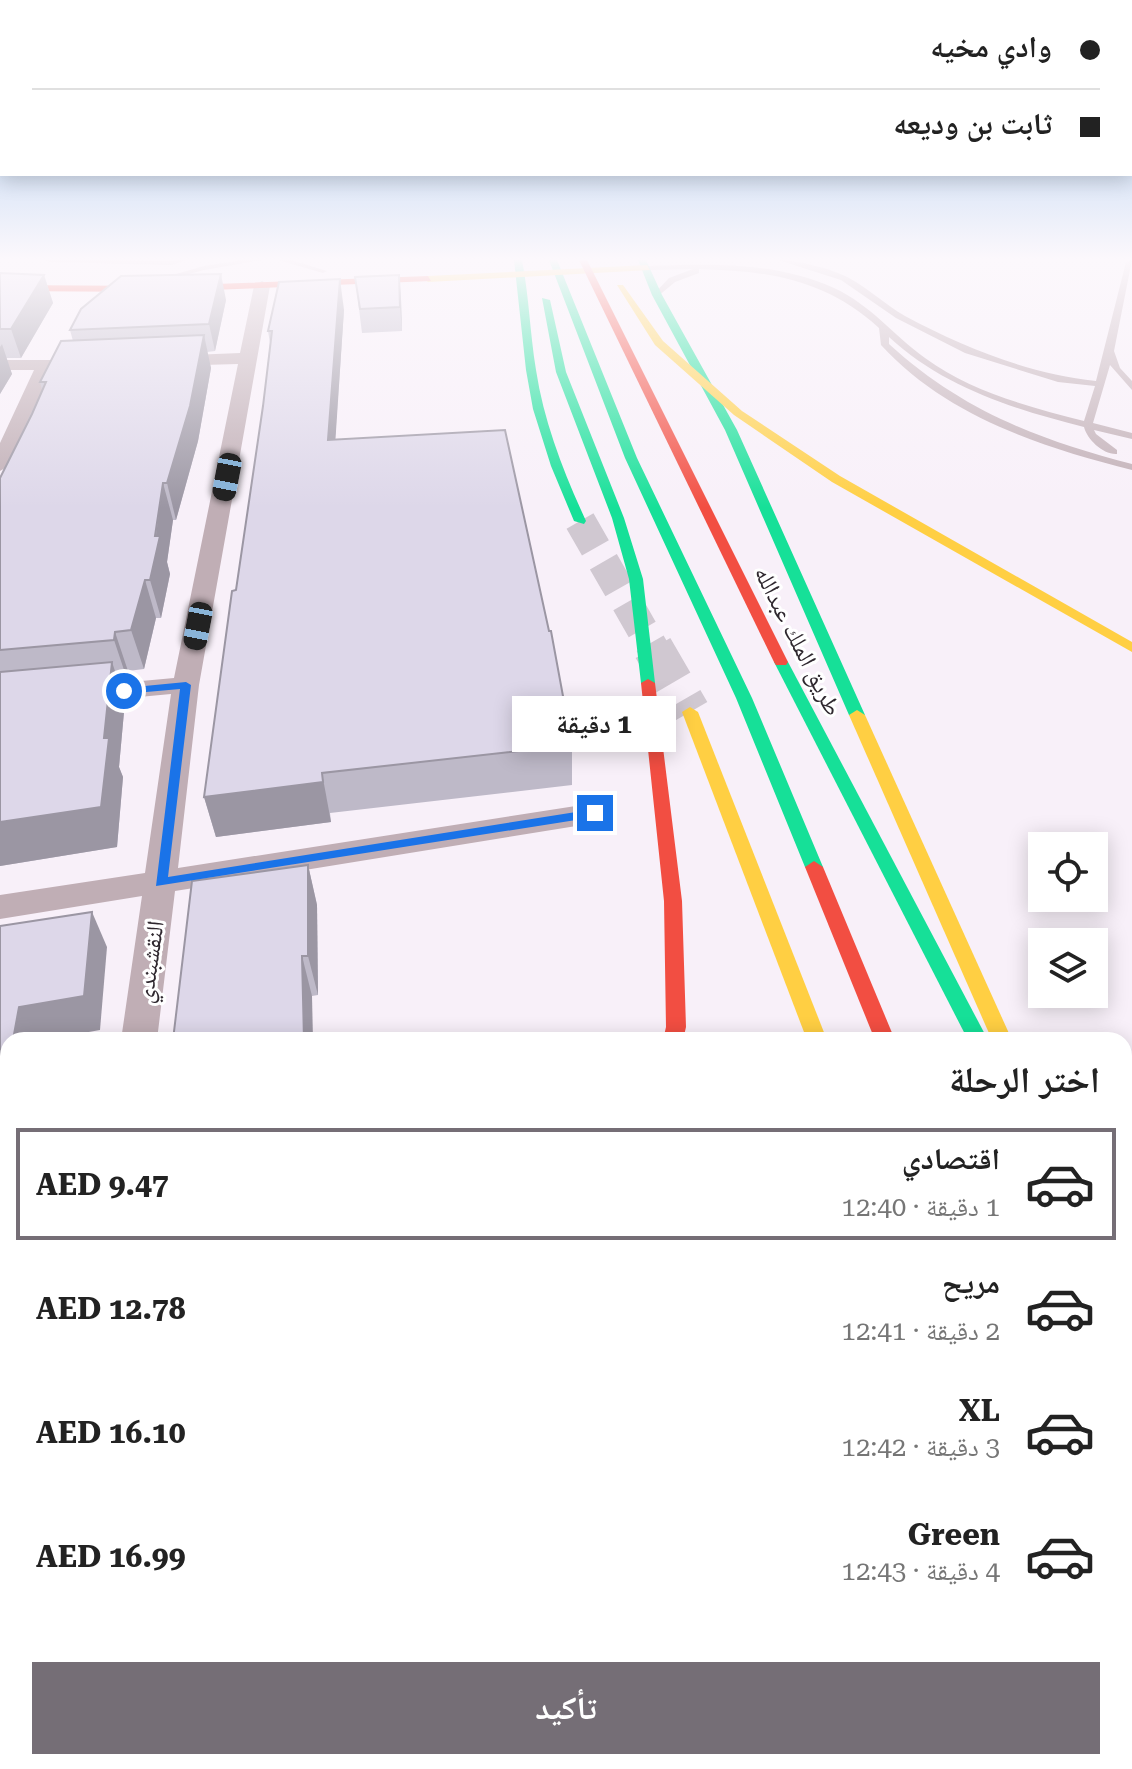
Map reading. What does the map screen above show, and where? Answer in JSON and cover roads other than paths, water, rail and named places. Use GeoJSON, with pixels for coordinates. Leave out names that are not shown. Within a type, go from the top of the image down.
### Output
{"type":"FeatureCollection","features":[{"type":"Feature","properties":{"kind":"main road"},"geometry":{"type":"LineString","coordinates":[[528,343],[532,373],[565,489],[580,521]]}},
{"type":"Feature","properties":{"kind":"main road"},"geometry":{"type":"LineString","coordinates":[[555,343],[561,372],[618,518],[636,579],[673,901],[675,1032]]}},
{"type":"Feature","properties":{"kind":"main road"},"geometry":{"type":"LineString","coordinates":[[586,343],[631,458],[744,698],[882,1032]]}},
{"type":"Feature","properties":{"kind":"main road","name":"طريق الملك عبدالله"},"geometry":{"type":"LineString","coordinates":[[624,343],[796,692],[974,1032]]}},
{"type":"Feature","properties":{"kind":"main road"},"geometry":{"type":"LineString","coordinates":[[659,343],[738,413],[836,479],[1132,648]]}},
{"type":"Feature","properties":{"kind":"main road"},"geometry":{"type":"LineString","coordinates":[[683,343],[731,430],[998,1032]]}},
{"type":"Feature","properties":{"kind":"main road"},"geometry":{"type":"LineString","coordinates":[[690,712],[814,1032]]}},
{"type":"Feature","properties":{"kind":"street","name":"النقشبندي"},"geometry":{"type":"LineString","coordinates":[[140,1032],[186,685],[253,343]]}},
{"type":"Feature","properties":{"kind":"street"},"geometry":{"type":"LineString","coordinates":[[156,362],[250,358]]}},
{"type":"Feature","properties":{"kind":"street"},"geometry":{"type":"LineString","coordinates":[[0,365],[45,367],[108,364]]}},
{"type":"Feature","properties":{"kind":"street"},"geometry":{"type":"LineString","coordinates":[[0,465],[45,367]]}},
{"type":"Feature","properties":{"kind":"street"},"geometry":{"type":"LineString","coordinates":[[0,702],[186,685]]}},
{"type":"Feature","properties":{"kind":"street"},"geometry":{"type":"LineString","coordinates":[[0,907],[595,813]]}},
{"type":"Feature","properties":{"kind":"lane"},"geometry":{"type":"LineString","coordinates":[[885,343],[904,365],[954,402],[996,424],[1095,458],[1132,467]]}},
{"type":"Feature","properties":{"kind":"lane"},"geometry":{"type":"LineString","coordinates":[[902,343],[929,365],[996,397],[1132,436]]}},
{"type":"Feature","properties":{"kind":"lane"},"geometry":{"type":"LineString","coordinates":[[951,343],[999,362],[1061,380],[1100,384]]}},
{"type":"Feature","properties":{"kind":"lane"},"geometry":{"type":"LineString","coordinates":[[1112,343],[1088,425],[1091,435],[1113,452]]}},
{"type":"Feature","properties":{"kind":"lane"},"geometry":{"type":"LineString","coordinates":[[1110,351],[1116,369],[1132,387]]}},
{"type":"Feature","properties":{"kind":"lane"},"geometry":{"type":"LineString","coordinates":[[929,365],[940,381],[1001,418],[1132,457]]}},
{"type":"Feature","properties":{"kind":"tunnel"},"geometry":{"type":"LineString","coordinates":[[580,521],[654,650]]}},
{"type":"Feature","properties":{"kind":"tunnel"},"geometry":{"type":"LineString","coordinates":[[653,648],[690,712]]}}]}
